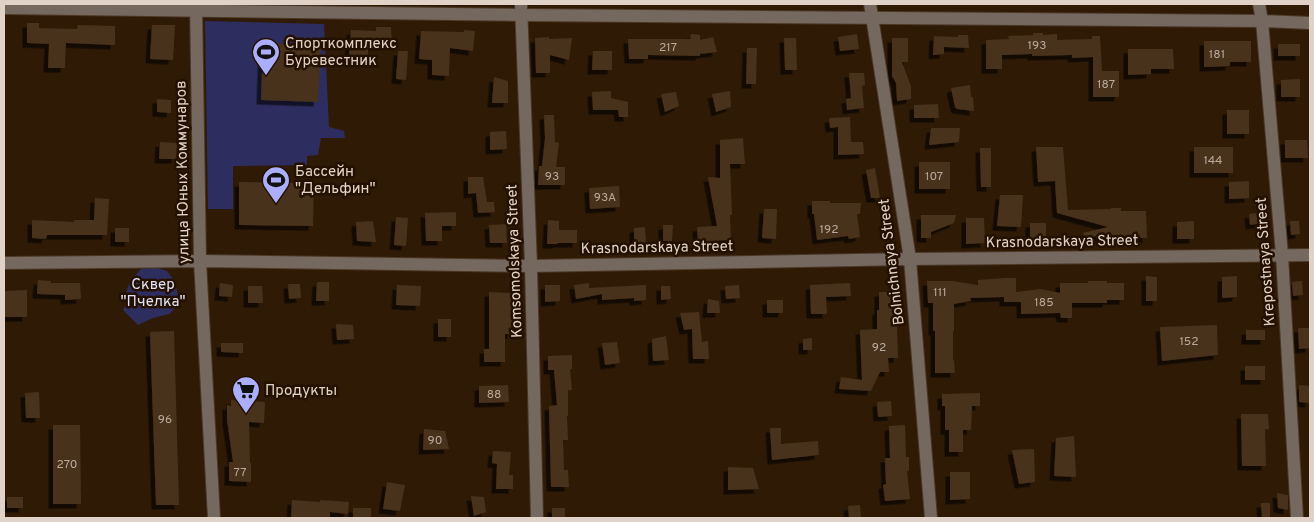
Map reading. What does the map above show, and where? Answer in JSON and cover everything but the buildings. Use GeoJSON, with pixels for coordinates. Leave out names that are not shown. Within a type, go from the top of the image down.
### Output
{"type":"FeatureCollection","features":[{"type":"Feature","properties":{"kind":"street","name":"Bolnichnaya Street"},"geometry":{"type":"LineString","coordinates":[[870,4],[910,259],[931,518]]}},
{"type":"Feature","properties":{"kind":"street","name":"Krepostnaya Street"},"geometry":{"type":"LineString","coordinates":[[1259,4],[1282,254],[1297,518]]}},
{"type":"Feature","properties":{"kind":"street"},"geometry":{"type":"LineString","coordinates":[[4,8],[521,10],[872,18],[1310,23]]}},
{"type":"Feature","properties":{"kind":"street","name":"улица Юных Коммунаров"},"geometry":{"type":"LineString","coordinates":[[196,8],[200,261],[214,518]]}},
{"type":"Feature","properties":{"kind":"street","name":"Komsomolskaya Street"},"geometry":{"type":"LineString","coordinates":[[521,10],[531,266],[536,518]]}},
{"type":"Feature","properties":{"kind":"street","name":"Krasnodarskaya Street"},"geometry":{"type":"LineString","coordinates":[[4,263],[200,261],[531,266],[910,259],[1310,255]]}},
{"type":"Feature","properties":{"kind":"green space","name":"Cпорткомплекс Буревестник"},"geometry":{"type":"Polygon","coordinates":[[[205,21],[324,24],[329,127],[344,131],[345,138],[321,138],[318,155],[307,156],[307,165],[233,166],[233,209],[208,209],[205,21]]]}},
{"type":"Feature","properties":{"kind":"green space","name":"Сквер \"Пчелка\""},"geometry":{"type":"Polygon","coordinates":[[[154,267],[167,271],[175,282],[180,304],[169,314],[153,318],[138,325],[123,310],[127,301],[127,290],[131,281],[141,269],[154,267]]]}},
{"type":"Feature","properties":{"kind":"place","name":"Cпорткомплекс Буревестник"},"geometry":{"type":"Point","coordinates":[266,76]}},
{"type":"Feature","properties":{"kind":"place","name":"Бассейн \"Дельфин\""},"geometry":{"type":"Point","coordinates":[276,204]}},
{"type":"Feature","properties":{"kind":"place","name":"Продукты"},"geometry":{"type":"Point","coordinates":[246,414]}}]}
